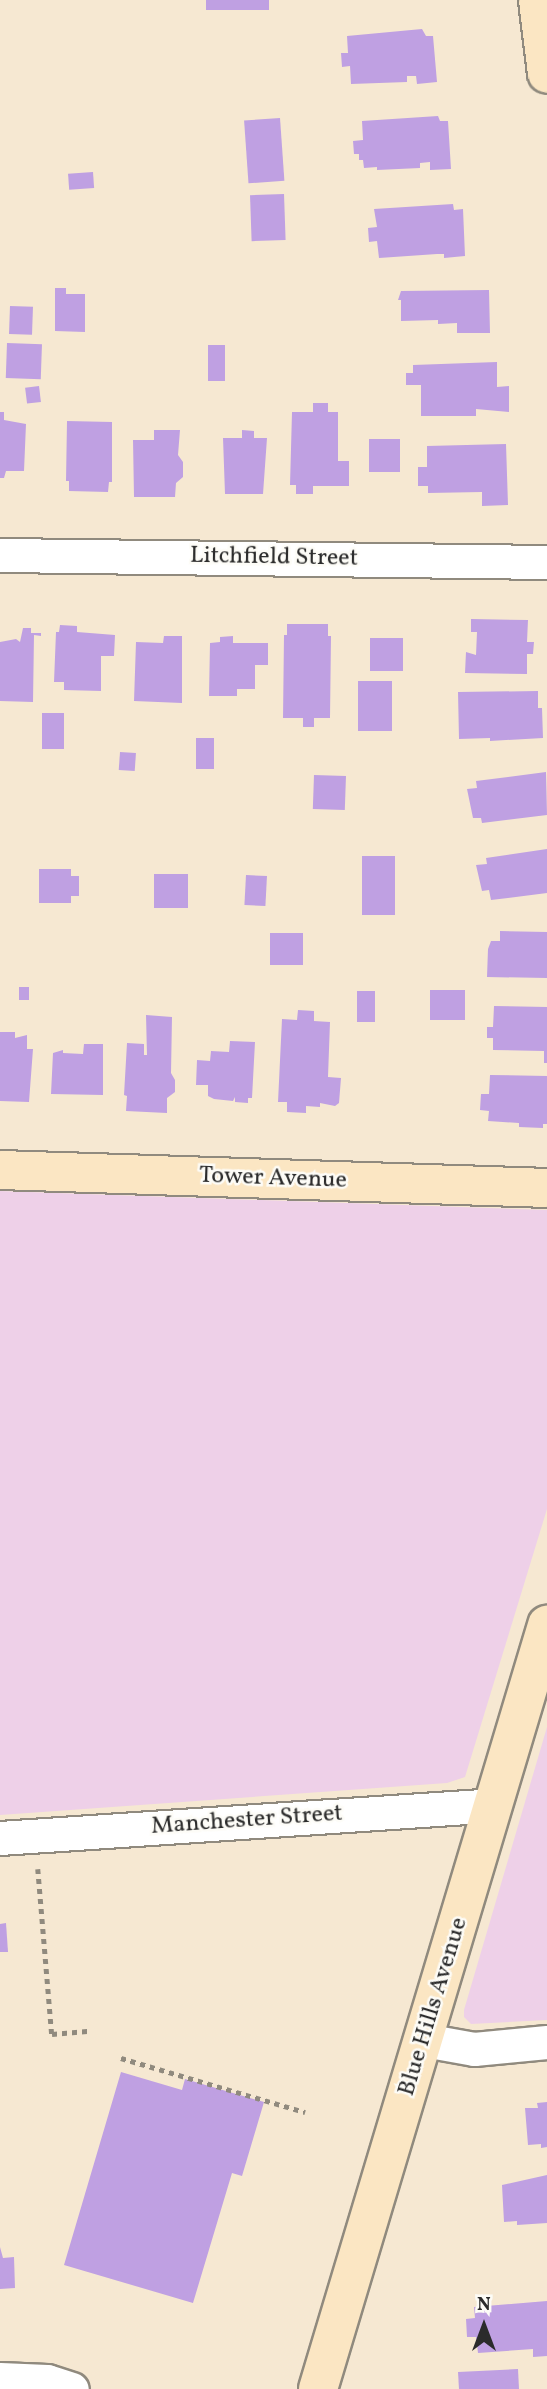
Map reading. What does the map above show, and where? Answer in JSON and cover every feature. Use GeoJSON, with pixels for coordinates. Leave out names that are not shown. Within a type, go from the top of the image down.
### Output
{"type":"FeatureCollection","features":[{"type":"Feature","properties":{"kind":"main road"},"geometry":{"type":"LineString","coordinates":[[538,0],[547,73]]}},
{"type":"Feature","properties":{"kind":"main road","name":"Tower Avenue"},"geometry":{"type":"LineString","coordinates":[[0,1170],[547,1188]]}},
{"type":"Feature","properties":{"kind":"main road","name":"Blue Hills Avenue"},"geometry":{"type":"LineString","coordinates":[[318,2389],[547,1625]]}},
{"type":"Feature","properties":{"kind":"street","name":"Litchfield Street"},"geometry":{"type":"LineString","coordinates":[[0,555],[547,562]]}},
{"type":"Feature","properties":{"kind":"street","name":"Manchester Street"},"geometry":{"type":"LineString","coordinates":[[0,1838],[494,1805]]}},
{"type":"Feature","properties":{"kind":"street"},"geometry":{"type":"LineString","coordinates":[[424,2040],[474,2049],[547,2042]]}},
{"type":"Feature","properties":{"kind":"street"},"geometry":{"type":"LineString","coordinates":[[0,2379],[47,2381],[72,2389]]}},
{"type":"Feature","properties":{"kind":"path"},"geometry":{"type":"LineString","coordinates":[[38,1868],[52,2034],[90,2031]]}},
{"type":"Feature","properties":{"kind":"path"},"geometry":{"type":"LineString","coordinates":[[121,2058],[305,2112]]}},
{"type":"Feature","properties":{"kind":"shaded area"},"geometry":{"type":"Polygon","coordinates":[[[0,1191],[547,1210],[547,1509],[465,1777],[447,1783],[0,1815],[0,1191]]]}},
{"type":"Feature","properties":{"kind":"shaded area"},"geometry":{"type":"Polygon","coordinates":[[[547,1727],[547,2020],[471,2024],[464,2017],[464,2010],[547,1727]]]}},
{"type":"Feature","properties":{"kind":"building"},"geometry":{"type":"Polygon","coordinates":[[[206,0],[269,0],[269,10],[206,10],[206,0]]]}},
{"type":"Feature","properties":{"kind":"building"},"geometry":{"type":"Polygon","coordinates":[[[422,29],[426,36],[433,36],[437,82],[417,84],[416,76],[407,76],[407,82],[351,84],[350,66],[342,67],[341,53],[348,53],[347,36],[422,29]]]}},
{"type":"Feature","properties":{"kind":"building"},"geometry":{"type":"Polygon","coordinates":[[[438,116],[440,121],[448,121],[451,169],[430,170],[430,162],[420,163],[420,168],[364,168],[359,154],[354,154],[353,141],[363,140],[362,121],[438,116]]]}},
{"type":"Feature","properties":{"kind":"building"},"geometry":{"type":"Polygon","coordinates":[[[280,118],[284,181],[248,183],[244,121],[280,118]]]}},
{"type":"Feature","properties":{"kind":"building"},"geometry":{"type":"Polygon","coordinates":[[[93,172],[94,188],[69,190],[68,174],[93,172]]]}},
{"type":"Feature","properties":{"kind":"building"},"geometry":{"type":"Polygon","coordinates":[[[284,194],[286,240],[252,241],[250,195],[284,194]]]}},
{"type":"Feature","properties":{"kind":"building"},"geometry":{"type":"Polygon","coordinates":[[[453,204],[454,210],[463,209],[465,256],[444,258],[444,254],[437,254],[379,258],[377,241],[369,242],[368,228],[377,227],[374,209],[453,204]]]}},
{"type":"Feature","properties":{"kind":"building"},"geometry":{"type":"Polygon","coordinates":[[[55,288],[66,288],[66,294],[85,294],[85,332],[55,331],[55,288]]]}},
{"type":"Feature","properties":{"kind":"building"},"geometry":{"type":"Polygon","coordinates":[[[489,290],[490,333],[457,333],[457,323],[438,324],[438,320],[401,321],[401,300],[398,300],[401,291],[489,290]]]}},
{"type":"Feature","properties":{"kind":"building"},"geometry":{"type":"Polygon","coordinates":[[[10,306],[33,307],[32,335],[9,334],[10,306]]]}},
{"type":"Feature","properties":{"kind":"building"},"geometry":{"type":"Polygon","coordinates":[[[7,343],[42,344],[41,379],[6,378],[7,343]]]}},
{"type":"Feature","properties":{"kind":"building"},"geometry":{"type":"Polygon","coordinates":[[[208,345],[225,345],[225,381],[208,381],[208,345]]]}},
{"type":"Feature","properties":{"kind":"building"},"geometry":{"type":"Polygon","coordinates":[[[497,362],[497,387],[509,386],[509,412],[476,409],[476,416],[421,416],[421,385],[406,385],[406,373],[413,373],[413,365],[497,362]]]}},
{"type":"Feature","properties":{"kind":"building"},"geometry":{"type":"Polygon","coordinates":[[[39,386],[41,402],[27,404],[25,388],[39,386]]]}},
{"type":"Feature","properties":{"kind":"building"},"geometry":{"type":"Polygon","coordinates":[[[313,403],[328,403],[328,412],[338,412],[338,461],[349,461],[349,486],[313,486],[313,494],[296,494],[296,485],[290,485],[292,412],[313,412],[313,403]]]}},
{"type":"Feature","properties":{"kind":"building"},"geometry":{"type":"Polygon","coordinates":[[[0,412],[4,412],[4,420],[26,424],[24,471],[6,471],[4,478],[0,478],[0,412]]]}},
{"type":"Feature","properties":{"kind":"building"},"geometry":{"type":"Polygon","coordinates":[[[67,421],[112,422],[112,482],[109,482],[108,492],[69,491],[69,481],[66,481],[67,421]]]}},
{"type":"Feature","properties":{"kind":"building"},"geometry":{"type":"Polygon","coordinates":[[[154,430],[180,430],[178,455],[183,462],[183,477],[176,483],[175,497],[134,497],[133,440],[154,440],[154,430]]]}},
{"type":"Feature","properties":{"kind":"building"},"geometry":{"type":"Polygon","coordinates":[[[242,430],[254,431],[254,438],[267,438],[263,494],[225,494],[223,438],[242,438],[242,430]]]}},
{"type":"Feature","properties":{"kind":"building"},"geometry":{"type":"Polygon","coordinates":[[[369,439],[400,439],[400,472],[369,472],[369,439]]]}},
{"type":"Feature","properties":{"kind":"building"},"geometry":{"type":"Polygon","coordinates":[[[506,444],[508,505],[482,506],[482,492],[428,493],[428,486],[418,486],[418,467],[427,467],[427,446],[506,444]]]}},
{"type":"Feature","properties":{"kind":"building"},"geometry":{"type":"Polygon","coordinates":[[[471,619],[528,620],[527,642],[534,642],[533,654],[527,654],[527,674],[465,673],[466,652],[476,655],[477,632],[471,632],[471,619]]]}},
{"type":"Feature","properties":{"kind":"building"},"geometry":{"type":"Polygon","coordinates":[[[287,624],[328,624],[328,636],[331,636],[330,718],[314,718],[314,727],[303,727],[303,718],[283,718],[284,635],[287,635],[287,624]]]}},
{"type":"Feature","properties":{"kind":"building"},"geometry":{"type":"Polygon","coordinates":[[[60,625],[77,626],[77,632],[115,635],[114,656],[101,656],[101,691],[64,690],[64,682],[54,682],[56,632],[59,632],[60,625]]]}},
{"type":"Feature","properties":{"kind":"building"},"geometry":{"type":"Polygon","coordinates":[[[23,628],[31,628],[31,633],[41,633],[41,636],[34,635],[33,702],[0,701],[0,642],[16,639],[20,642],[23,628]]]}},
{"type":"Feature","properties":{"kind":"building"},"geometry":{"type":"Polygon","coordinates":[[[164,636],[182,636],[182,703],[134,701],[136,642],[163,643],[164,636]]]}},
{"type":"Feature","properties":{"kind":"building"},"geometry":{"type":"Polygon","coordinates":[[[233,636],[233,643],[268,643],[268,665],[255,665],[255,689],[237,689],[237,696],[209,696],[210,643],[220,642],[220,637],[233,636]]]}},
{"type":"Feature","properties":{"kind":"building"},"geometry":{"type":"Polygon","coordinates":[[[370,638],[403,638],[403,671],[370,671],[370,638]]]}},
{"type":"Feature","properties":{"kind":"building"},"geometry":{"type":"Polygon","coordinates":[[[358,681],[392,681],[392,731],[358,731],[358,681]]]}},
{"type":"Feature","properties":{"kind":"building"},"geometry":{"type":"Polygon","coordinates":[[[538,691],[538,708],[542,708],[543,738],[490,741],[490,738],[459,739],[458,692],[538,691]]]}},
{"type":"Feature","properties":{"kind":"building"},"geometry":{"type":"Polygon","coordinates":[[[42,713],[64,713],[64,749],[42,749],[42,713]]]}},
{"type":"Feature","properties":{"kind":"building"},"geometry":{"type":"Polygon","coordinates":[[[196,738],[214,738],[214,769],[196,769],[196,738]]]}},
{"type":"Feature","properties":{"kind":"building"},"geometry":{"type":"Polygon","coordinates":[[[120,752],[136,753],[135,771],[119,770],[120,752]]]}},
{"type":"Feature","properties":{"kind":"building"},"geometry":{"type":"Polygon","coordinates":[[[546,772],[547,815],[482,823],[481,818],[473,818],[467,789],[477,788],[476,781],[546,772]]]}},
{"type":"Feature","properties":{"kind":"building"},"geometry":{"type":"Polygon","coordinates":[[[314,775],[346,776],[345,810],[313,809],[314,775]]]}},
{"type":"Feature","properties":{"kind":"building"},"geometry":{"type":"Polygon","coordinates":[[[547,849],[547,893],[491,900],[489,890],[482,891],[476,865],[487,864],[486,858],[547,849]]]}},
{"type":"Feature","properties":{"kind":"building"},"geometry":{"type":"Polygon","coordinates":[[[362,856],[395,856],[395,915],[362,915],[362,856]]]}},
{"type":"Feature","properties":{"kind":"building"},"geometry":{"type":"Polygon","coordinates":[[[39,869],[71,869],[71,876],[79,876],[79,896],[71,896],[71,903],[39,903],[39,869]]]}},
{"type":"Feature","properties":{"kind":"building"},"geometry":{"type":"Polygon","coordinates":[[[154,874],[188,874],[188,908],[154,908],[154,874]]]}},
{"type":"Feature","properties":{"kind":"building"},"geometry":{"type":"Polygon","coordinates":[[[246,875],[267,876],[265,906],[244,905],[246,875]]]}},
{"type":"Feature","properties":{"kind":"building"},"geometry":{"type":"Polygon","coordinates":[[[500,931],[547,932],[547,978],[487,977],[488,949],[491,941],[500,941],[500,931]]]}},
{"type":"Feature","properties":{"kind":"building"},"geometry":{"type":"Polygon","coordinates":[[[270,933],[303,933],[303,965],[270,965],[270,933]]]}},
{"type":"Feature","properties":{"kind":"building"},"geometry":{"type":"Polygon","coordinates":[[[19,987],[29,987],[29,1000],[19,1000],[19,987]]]}},
{"type":"Feature","properties":{"kind":"building"},"geometry":{"type":"Polygon","coordinates":[[[430,990],[465,990],[465,1020],[430,1020],[430,990]]]}},
{"type":"Feature","properties":{"kind":"building"},"geometry":{"type":"Polygon","coordinates":[[[357,991],[375,991],[375,1022],[357,1022],[357,991]]]}},
{"type":"Feature","properties":{"kind":"building"},"geometry":{"type":"Polygon","coordinates":[[[494,1006],[547,1007],[547,1063],[544,1063],[544,1051],[493,1050],[493,1038],[487,1038],[487,1027],[493,1027],[494,1006]]]}},
{"type":"Feature","properties":{"kind":"building"},"geometry":{"type":"Polygon","coordinates":[[[298,1010],[314,1011],[314,1021],[330,1022],[328,1077],[341,1078],[339,1103],[335,1106],[320,1103],[320,1107],[306,1106],[306,1113],[287,1112],[287,1102],[278,1102],[282,1019],[297,1020],[298,1010]]]}},
{"type":"Feature","properties":{"kind":"building"},"geometry":{"type":"Polygon","coordinates":[[[146,1015],[172,1017],[171,1073],[175,1080],[175,1092],[167,1098],[167,1113],[126,1111],[127,1096],[124,1095],[127,1043],[144,1044],[144,1055],[147,1055],[146,1015]]]}},
{"type":"Feature","properties":{"kind":"building"},"geometry":{"type":"Polygon","coordinates":[[[0,1032],[15,1032],[15,1038],[27,1035],[27,1049],[33,1049],[29,1102],[0,1101],[0,1032]]]}},
{"type":"Feature","properties":{"kind":"building"},"geometry":{"type":"Polygon","coordinates":[[[230,1041],[255,1042],[252,1098],[248,1098],[248,1103],[235,1102],[235,1097],[233,1101],[214,1099],[208,1096],[208,1085],[196,1085],[197,1060],[210,1061],[211,1051],[229,1052],[230,1041]]]}},
{"type":"Feature","properties":{"kind":"building"},"geometry":{"type":"Polygon","coordinates":[[[84,1044],[103,1044],[103,1095],[51,1094],[53,1053],[63,1050],[63,1053],[83,1054],[84,1044]]]}},
{"type":"Feature","properties":{"kind":"building"},"geometry":{"type":"Polygon","coordinates":[[[490,1075],[547,1076],[547,1124],[543,1124],[543,1128],[519,1127],[519,1123],[488,1121],[489,1111],[480,1110],[481,1094],[489,1094],[490,1075]]]}},
{"type":"Feature","properties":{"kind":"building"},"geometry":{"type":"Polygon","coordinates":[[[6,1923],[8,1952],[0,1952],[0,1924],[6,1923]]]}},
{"type":"Feature","properties":{"kind":"building"},"geometry":{"type":"Polygon","coordinates":[[[121,2072],[182,2090],[185,2079],[264,2102],[242,2176],[232,2173],[193,2303],[64,2265],[121,2072]]]}},
{"type":"Feature","properties":{"kind":"building"},"geometry":{"type":"Polygon","coordinates":[[[547,2102],[547,2147],[541,2148],[541,2144],[528,2145],[525,2108],[538,2108],[537,2103],[547,2102]]]}},
{"type":"Feature","properties":{"kind":"building"},"geometry":{"type":"Polygon","coordinates":[[[547,2175],[547,2223],[517,2225],[517,2221],[504,2222],[502,2185],[547,2175]]]}},
{"type":"Feature","properties":{"kind":"building"},"geometry":{"type":"Polygon","coordinates":[[[0,2247],[3,2258],[14,2257],[15,2288],[0,2289],[0,2247]]]}},
{"type":"Feature","properties":{"kind":"building"},"geometry":{"type":"Polygon","coordinates":[[[547,2301],[547,2356],[533,2357],[533,2349],[478,2353],[476,2337],[467,2337],[466,2319],[475,2318],[474,2307],[547,2301]]]}},
{"type":"Feature","properties":{"kind":"building"},"geometry":{"type":"Polygon","coordinates":[[[518,2369],[519,2389],[459,2389],[458,2372],[518,2369]]]}}]}
